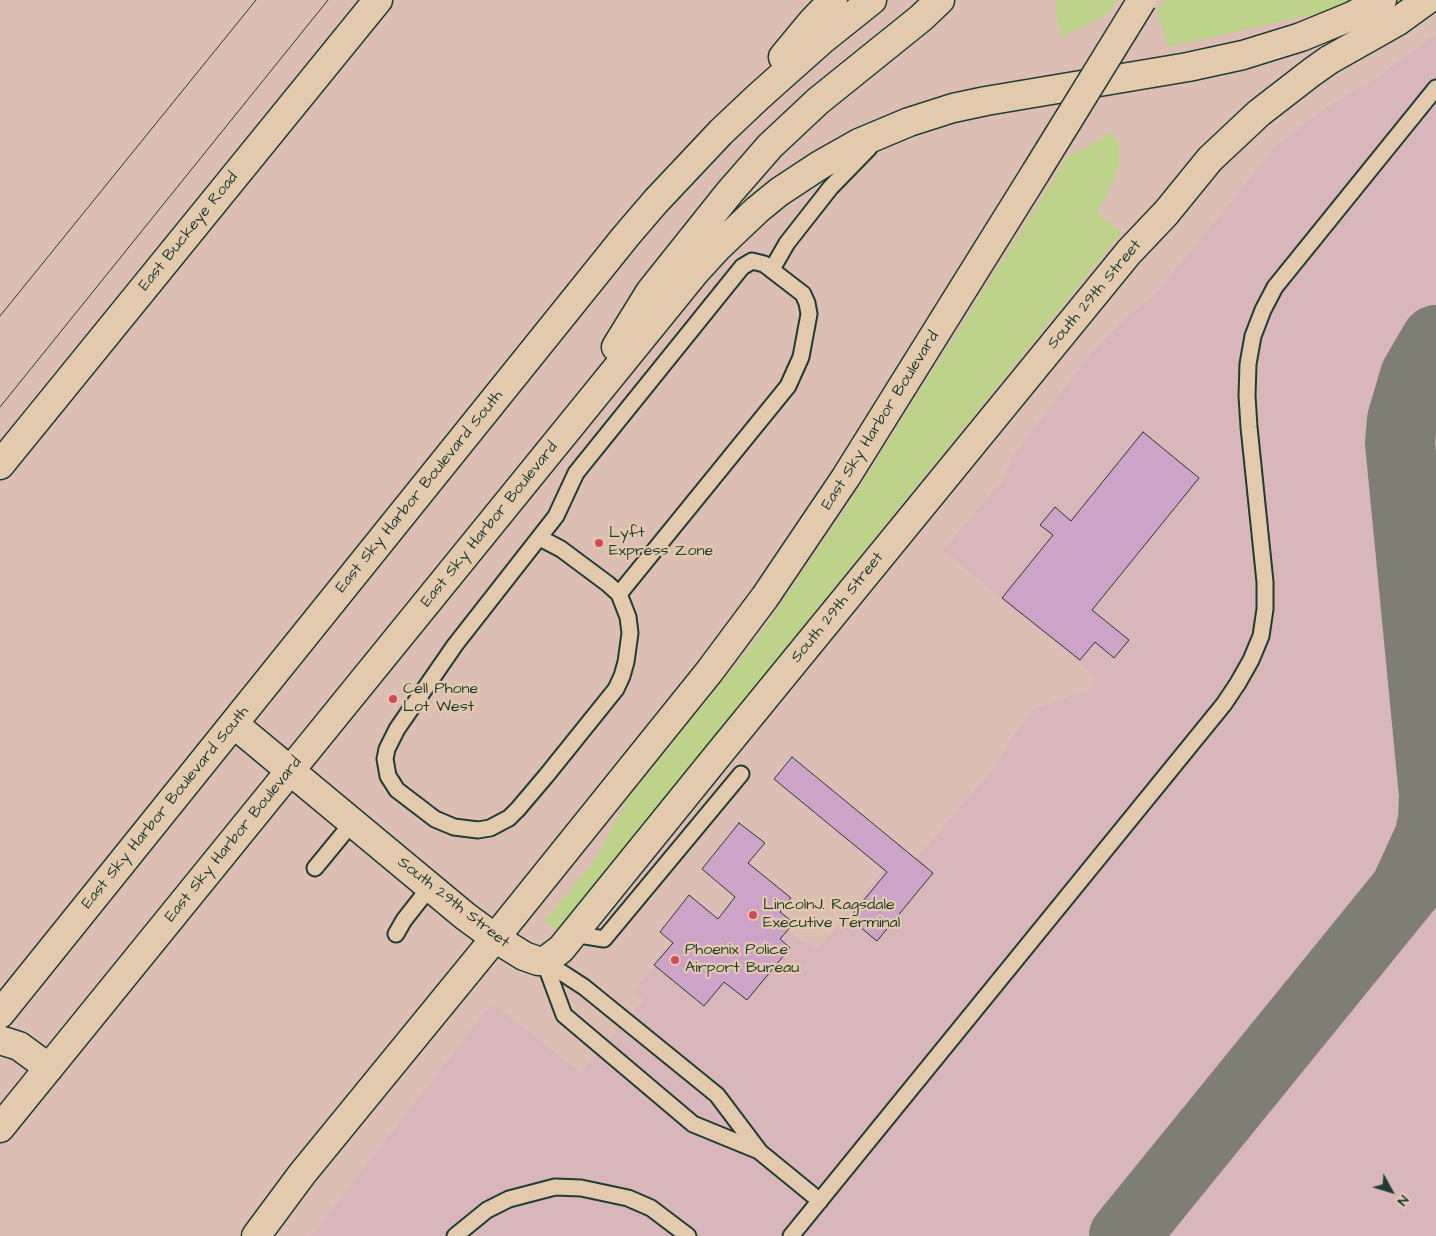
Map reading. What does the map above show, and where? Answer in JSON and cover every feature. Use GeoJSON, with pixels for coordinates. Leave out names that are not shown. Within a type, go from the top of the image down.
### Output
{"type":"FeatureCollection","features":[{"type":"Feature","properties":{"kind":"main road","name":"East Buckeye Road"},"geometry":{"type":"LineString","coordinates":[[0,465],[378,0]]}},
{"type":"Feature","properties":{"kind":"main road"},"geometry":{"type":"LineString","coordinates":[[721,132],[812,22],[834,0]]}},
{"type":"Feature","properties":{"kind":"main road","name":"East Sky Harbor Boulevard South"},"geometry":{"type":"LineString","coordinates":[[0,1014],[656,200],[721,132],[790,67],[872,0]]}},
{"type":"Feature","properties":{"kind":"main road"},"geometry":{"type":"LineString","coordinates":[[562,435],[650,292],[749,168],[818,101],[940,0]]}},
{"type":"Feature","properties":{"kind":"main road","name":"East Sky Harbor Boulevard"},"geometry":{"type":"LineString","coordinates":[[256,1236],[302,1174],[709,672],[765,597],[846,477],[1142,0]]}},
{"type":"Feature","properties":{"kind":"main road","name":"East Sky Harbor Boulevard"},"geometry":{"type":"LineString","coordinates":[[0,1128],[696,271],[738,228],[780,192],[820,165],[859,143],[909,122],[953,108],[1062,87],[1188,67],[1242,55],[1301,37],[1352,16],[1382,0]]}},
{"type":"Feature","properties":{"kind":"main road","name":"South 29th Street"},"geometry":{"type":"LineString","coordinates":[[234,724],[465,916],[495,938],[531,960],[544,961],[554,955],[1129,252],[1166,213],[1210,159],[1242,127],[1300,81],[1329,60],[1398,20],[1427,0]]}},
{"type":"Feature","properties":{"kind":"main road"},"geometry":{"type":"LineString","coordinates":[[0,1040],[19,1046],[49,1068]]}},
{"type":"Feature","properties":{"kind":"lane"},"geometry":{"type":"LineString","coordinates":[[791,1236],[1224,704],[1246,668],[1261,636],[1265,609],[1265,582],[1249,427],[1248,364],[1253,336],[1263,310],[1275,287],[1436,88]]}},
{"type":"Feature","properties":{"kind":"lane"},"geometry":{"type":"LineString","coordinates":[[772,269],[786,243],[831,187],[885,132]]}},
{"type":"Feature","properties":{"kind":"lane"},"geometry":{"type":"LineString","coordinates":[[540,538],[561,549],[619,594],[628,617],[630,633],[629,648],[622,676],[602,707],[518,809],[508,818],[496,825],[478,830],[443,823],[425,813],[397,790],[388,776],[385,759],[391,740],[403,718],[455,645],[556,516],[562,499],[576,473],[742,267],[752,261],[764,264],[772,269],[803,294],[809,314],[801,357],[788,386],[619,594]]}},
{"type":"Feature","properties":{"kind":"lane"},"geometry":{"type":"LineString","coordinates":[[573,934],[604,939],[741,774]]}},
{"type":"Feature","properties":{"kind":"lane"},"geometry":{"type":"LineString","coordinates":[[315,868],[352,823]]}},
{"type":"Feature","properties":{"kind":"lane"},"geometry":{"type":"LineString","coordinates":[[396,934],[404,920],[430,887]]}},
{"type":"Feature","properties":{"kind":"lane"},"geometry":{"type":"LineString","coordinates":[[544,961],[584,987],[717,1095],[760,1152],[820,1201]]}},
{"type":"Feature","properties":{"kind":"lane"},"geometry":{"type":"LineString","coordinates":[[544,961],[564,1015],[693,1124],[760,1152]]}},
{"type":"Feature","properties":{"kind":"lane"},"geometry":{"type":"LineString","coordinates":[[455,1236],[487,1210],[509,1199],[555,1187],[581,1188],[628,1198],[651,1208],[688,1236]]}},
{"type":"Feature","properties":{"kind":"shaded area"},"geometry":{"type":"Polygon","coordinates":[[[1436,34],[1436,1236],[311,1236],[489,1007],[498,1008],[581,1073],[643,1000],[633,992],[666,953],[780,926],[817,950],[889,863],[913,863],[996,765],[1021,724],[1034,709],[1088,690],[1097,678],[943,550],[1003,480],[1014,454],[1093,351],[1124,319],[1153,297],[1277,145],[1327,107],[1371,82],[1436,34]]]}},
{"type":"Feature","properties":{"kind":"green space"},"geometry":{"type":"Polygon","coordinates":[[[1055,0],[1117,0],[1108,14],[1062,37],[1055,0]]]}},
{"type":"Feature","properties":{"kind":"green space"},"geometry":{"type":"Polygon","coordinates":[[[1164,0],[1349,0],[1331,10],[1168,47],[1157,11],[1164,0]]]}},
{"type":"Feature","properties":{"kind":"green space"},"geometry":{"type":"Polygon","coordinates":[[[1112,131],[1119,145],[1119,161],[1116,175],[1097,213],[1121,233],[557,930],[545,921],[594,861],[628,799],[759,636],[854,496],[1068,156],[1090,146],[1112,131]]]}},
{"type":"Feature","properties":{"kind":"building"},"geometry":{"type":"Polygon","coordinates":[[[1143,432],[1199,478],[1092,610],[1129,640],[1114,658],[1095,642],[1080,660],[1002,598],[1053,535],[1040,525],[1055,507],[1071,521],[1143,432]]]}},
{"type":"Feature","properties":{"kind":"building"},"geometry":{"type":"Polygon","coordinates":[[[792,757],[933,873],[877,941],[849,918],[887,872],[774,779],[792,757]]]}},
{"type":"Feature","properties":{"kind":"building","name":"LincolnJ. Ragsdale Executive Terminal"},"geometry":{"type":"Polygon","coordinates":[[[739,823],[765,843],[748,863],[791,898],[780,912],[794,923],[780,939],[790,948],[747,1000],[724,982],[704,1006],[654,965],[673,943],[660,932],[689,895],[718,919],[735,897],[702,869],[739,823]]]}},
{"type":"Feature","properties":{"kind":"taxiway"},"geometry":{"type":"LineString","coordinates":[[1406,888],[1429,838],[1433,820],[1434,795],[1400,443],[1402,420],[1415,376],[1436,340]]}},
{"type":"Feature","properties":{"kind":"taxiway"},"geometry":{"type":"LineString","coordinates":[[1124,1236],[1436,852]]}},
{"type":"Feature","properties":{"kind":"tram line"},"geometry":{"type":"LineString","coordinates":[[0,316],[256,0]]}},
{"type":"Feature","properties":{"kind":"tram line"},"geometry":{"type":"LineString","coordinates":[[0,407],[328,0]]}},
{"type":"Feature","properties":{"kind":"place","name":"Lyft Express Zone"},"geometry":{"type":"Point","coordinates":[599,543]}},
{"type":"Feature","properties":{"kind":"place","name":"Cell Phone Lot West"},"geometry":{"type":"Point","coordinates":[393,699]}},
{"type":"Feature","properties":{"kind":"place","name":"LincolnJ. Ragsdale Executive Terminal"},"geometry":{"type":"Point","coordinates":[753,915]}},
{"type":"Feature","properties":{"kind":"place","name":"Phoenix Police Airport Bureau"},"geometry":{"type":"Point","coordinates":[675,960]}}]}
